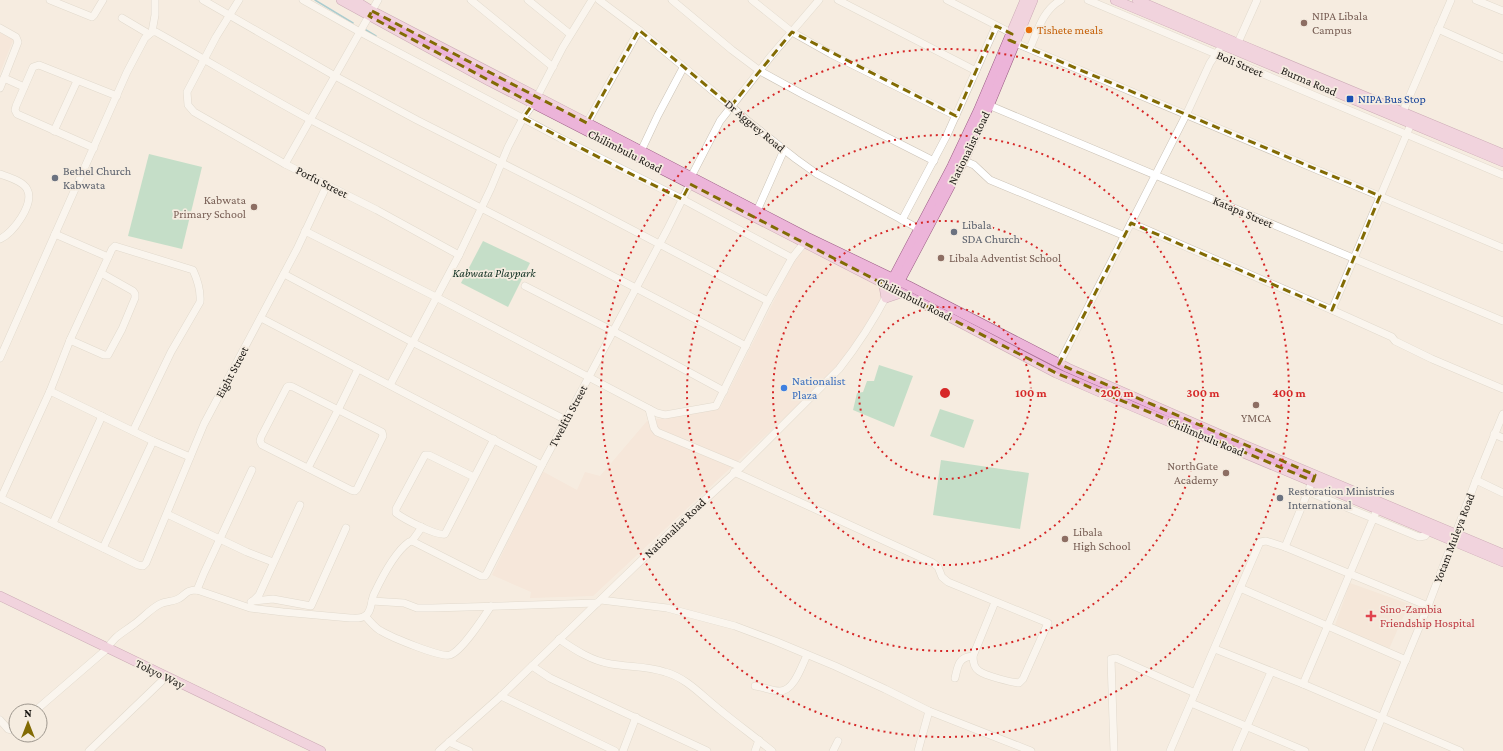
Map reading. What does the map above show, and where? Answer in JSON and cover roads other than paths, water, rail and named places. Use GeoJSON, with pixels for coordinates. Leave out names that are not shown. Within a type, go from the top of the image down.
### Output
{"type":"FeatureCollection","features":[{"type":"Feature","properties":{"kind":"main road","name":"Chilimbulu Road"},"geometry":{"type":"LineString","coordinates":[[340,0],[370,14],[690,181],[804,243],[893,282],[901,293],[1056,373],[1134,407],[1314,478],[1378,505],[1454,538],[1503,562]]}},
{"type":"Feature","properties":{"kind":"main road","name":"Chilimbulu Road"},"geometry":{"type":"LineString","coordinates":[[354,0],[370,14]]}},
{"type":"Feature","properties":{"kind":"main road","name":"Nationalist Road"},"geometry":{"type":"LineString","coordinates":[[1014,38],[1025,0]]}},
{"type":"Feature","properties":{"kind":"main road","name":"Nationalist Road"},"geometry":{"type":"LineString","coordinates":[[893,282],[960,159],[986,104],[1014,38],[1033,0]]}},
{"type":"Feature","properties":{"kind":"main road","name":"Burma Road"},"geometry":{"type":"LineString","coordinates":[[1115,0],[1223,46],[1236,47]]}},
{"type":"Feature","properties":{"kind":"main road","name":"Burma Road"},"geometry":{"type":"LineString","coordinates":[[1137,0],[1236,47],[1401,116],[1503,154]]}},
{"type":"Feature","properties":{"kind":"main road","name":"Chilimbulu Road"},"geometry":{"type":"LineString","coordinates":[[535,100],[587,123],[640,151],[690,181],[758,211],[893,282],[1059,364],[1223,436],[1314,478]]}},
{"type":"Feature","properties":{"kind":"main road","name":"Burma Road"},"geometry":{"type":"LineString","coordinates":[[1401,116],[1410,124],[1503,162]]}},
{"type":"Feature","properties":{"kind":"main road"},"geometry":{"type":"LineString","coordinates":[[901,293],[886,298],[884,287],[893,282],[906,279],[904,264]]}},
{"type":"Feature","properties":{"kind":"main road","name":"Chilimbulu Road"},"geometry":{"type":"LineString","coordinates":[[1378,505],[1429,531],[1503,554]]}},
{"type":"Feature","properties":{"kind":"main road","name":"Tokyo Way"},"geometry":{"type":"LineString","coordinates":[[0,596],[321,751]]}},
{"type":"Feature","properties":{"kind":"street"},"geometry":{"type":"LineString","coordinates":[[50,0],[92,17],[103,0]]}},
{"type":"Feature","properties":{"kind":"street"},"geometry":{"type":"LineString","coordinates":[[0,358],[140,44],[150,33],[155,15],[155,0]]}},
{"type":"Feature","properties":{"kind":"street"},"geometry":{"type":"LineString","coordinates":[[203,0],[335,76],[417,120],[502,162],[768,301]]}},
{"type":"Feature","properties":{"kind":"street"},"geometry":{"type":"LineString","coordinates":[[204,59],[239,0]]}},
{"type":"Feature","properties":{"kind":"street"},"geometry":{"type":"LineString","coordinates":[[303,0],[360,32],[581,149],[682,199],[792,258]]}},
{"type":"Feature","properties":{"kind":"street"},"geometry":{"type":"LineString","coordinates":[[284,164],[378,0]]}},
{"type":"Feature","properties":{"kind":"street"},"geometry":{"type":"LineString","coordinates":[[471,0],[553,67]]}},
{"type":"Feature","properties":{"kind":"street"},"geometry":{"type":"LineString","coordinates":[[528,0],[570,34]]}},
{"type":"Feature","properties":{"kind":"street"},"geometry":{"type":"LineString","coordinates":[[390,385],[459,255],[523,118],[535,100],[570,34],[592,0]]}},
{"type":"Feature","properties":{"kind":"street","name":"Dr Aggrey Road"},"geometry":{"type":"LineString","coordinates":[[599,0],[639,30],[683,68],[732,106],[784,150],[817,174],[922,230]]}},
{"type":"Feature","properties":{"kind":"street"},"geometry":{"type":"LineString","coordinates":[[672,0],[732,50],[760,70],[804,95],[934,161]]}},
{"type":"Feature","properties":{"kind":"street"},"geometry":{"type":"LineString","coordinates":[[752,0],[792,32],[832,54],[956,116]]}},
{"type":"Feature","properties":{"kind":"street","name":"Twelfth Street"},"geometry":{"type":"LineString","coordinates":[[412,541],[481,576],[485,576],[542,465],[660,244],[720,121],[760,70],[819,0]]}},
{"type":"Feature","properties":{"kind":"street"},"geometry":{"type":"LineString","coordinates":[[838,0],[976,71]]}},
{"type":"Feature","properties":{"kind":"street"},"geometry":{"type":"LineString","coordinates":[[947,0],[996,26],[1030,48],[1503,248]]}},
{"type":"Feature","properties":{"kind":"street"},"geometry":{"type":"LineString","coordinates":[[1030,48],[1046,13],[1053,5],[1061,0]]}},
{"type":"Feature","properties":{"kind":"street","name":"Boli Street"},"geometry":{"type":"LineString","coordinates":[[1088,0],[1503,175]]}},
{"type":"Feature","properties":{"kind":"street"},"geometry":{"type":"LineString","coordinates":[[1236,47],[1257,0]]}},
{"type":"Feature","properties":{"kind":"street"},"geometry":{"type":"LineString","coordinates":[[1401,116],[1451,0]]}},
{"type":"Feature","properties":{"kind":"street"},"geometry":{"type":"LineString","coordinates":[[1476,0],[1503,11]]}},
{"type":"Feature","properties":{"kind":"street"},"geometry":{"type":"LineString","coordinates":[[122,18],[150,33],[156,32],[309,119],[636,287],[746,346]]}},
{"type":"Feature","properties":{"kind":"street"},"geometry":{"type":"LineString","coordinates":[[902,220],[934,161],[956,116],[996,26]]}},
{"type":"Feature","properties":{"kind":"street"},"geometry":{"type":"LineString","coordinates":[[0,28],[16,37],[18,42],[0,88]]}},
{"type":"Feature","properties":{"kind":"street"},"geometry":{"type":"LineString","coordinates":[[1438,29],[1503,58]]}},
{"type":"Feature","properties":{"kind":"street"},"geometry":{"type":"LineString","coordinates":[[587,123],[639,30]]}},
{"type":"Feature","properties":{"kind":"street"},"geometry":{"type":"LineString","coordinates":[[1059,364],[1156,175],[1210,64],[1223,46]]}},
{"type":"Feature","properties":{"kind":"street","name":"Porfu Street"},"geometry":{"type":"LineString","coordinates":[[204,59],[187,92],[188,105],[194,112],[284,164],[327,185],[459,255]]}},
{"type":"Feature","properties":{"kind":"street"},"geometry":{"type":"LineString","coordinates":[[94,148],[16,113],[16,106],[24,87],[33,68],[39,65],[116,96]]}},
{"type":"Feature","properties":{"kind":"street"},"geometry":{"type":"LineString","coordinates":[[640,151],[683,68]]}},
{"type":"Feature","properties":{"kind":"street"},"geometry":{"type":"LineString","coordinates":[[4,78],[24,87]]}},
{"type":"Feature","properties":{"kind":"street"},"geometry":{"type":"LineString","coordinates":[[54,131],[77,81]]}},
{"type":"Feature","properties":{"kind":"street","name":"Katapa Street"},"geometry":{"type":"LineString","coordinates":[[986,104],[1503,321]]}},
{"type":"Feature","properties":{"kind":"street"},"geometry":{"type":"LineString","coordinates":[[1332,310],[1410,124]]}},
{"type":"Feature","properties":{"kind":"street"},"geometry":{"type":"LineString","coordinates":[[758,211],[784,150]]}},
{"type":"Feature","properties":{"kind":"street"},"geometry":{"type":"LineString","coordinates":[[960,159],[974,165],[990,180],[1125,236]]}},
{"type":"Feature","properties":{"kind":"street"},"geometry":{"type":"LineString","coordinates":[[0,174],[24,186],[29,195],[27,205],[21,219],[13,230],[0,239]]}},
{"type":"Feature","properties":{"kind":"street","name":"Eight Street"},"geometry":{"type":"LineString","coordinates":[[103,548],[138,565],[143,566],[146,563],[204,424],[284,274],[327,185]]}},
{"type":"Feature","properties":{"kind":"street"},"geometry":{"type":"LineString","coordinates":[[1131,223],[1332,310],[1392,337],[1432,359],[1503,389]]}},
{"type":"Feature","properties":{"kind":"street"},"geometry":{"type":"LineString","coordinates":[[305,231],[436,297],[649,409],[665,415],[712,408],[716,406],[768,301],[792,258],[804,243]]}},
{"type":"Feature","properties":{"kind":"street"},"geometry":{"type":"LineString","coordinates":[[56,234],[108,257]]}},
{"type":"Feature","properties":{"kind":"street"},"geometry":{"type":"LineString","coordinates":[[133,431],[171,352],[200,302],[201,294],[194,270],[115,246],[108,257],[70,340],[50,391],[0,498],[103,548],[153,442]]}},
{"type":"Feature","properties":{"kind":"street"},"geometry":{"type":"LineString","coordinates":[[70,340],[104,355],[108,355],[122,329],[135,298],[135,294],[133,291],[101,273]]}},
{"type":"Feature","properties":{"kind":"street"},"geometry":{"type":"LineString","coordinates":[[284,274],[412,342],[566,420]]}},
{"type":"Feature","properties":{"kind":"street"},"geometry":{"type":"LineString","coordinates":[[525,286],[613,331],[724,391]]}},
{"type":"Feature","properties":{"kind":"street","name":"Nationalist Road"},"geometry":{"type":"LineString","coordinates":[[439,751],[501,696],[685,518],[740,467],[839,369],[853,352],[871,325],[886,298]]}},
{"type":"Feature","properties":{"kind":"street"},"geometry":{"type":"LineString","coordinates":[[261,318],[542,465]]}},
{"type":"Feature","properties":{"kind":"street"},"geometry":{"type":"LineString","coordinates":[[308,468],[358,369]]}},
{"type":"Feature","properties":{"kind":"street"},"geometry":{"type":"LineString","coordinates":[[287,387],[293,387],[382,432],[383,436],[357,489],[354,491],[308,468],[262,445],[260,441],[287,387]]}},
{"type":"Feature","properties":{"kind":"street"},"geometry":{"type":"LineString","coordinates":[[50,391],[153,442],[190,457]]}},
{"type":"Feature","properties":{"kind":"street"},"geometry":{"type":"LineString","coordinates":[[649,409],[654,428],[657,432],[740,467]]}},
{"type":"Feature","properties":{"kind":"street","name":"Yotam Muleya Road"},"geometry":{"type":"LineString","coordinates":[[1368,751],[1428,606],[1503,414]]}},
{"type":"Feature","properties":{"kind":"street"},"geometry":{"type":"LineString","coordinates":[[53,523],[102,416]]}},
{"type":"Feature","properties":{"kind":"street"},"geometry":{"type":"LineString","coordinates":[[1494,434],[1503,438]]}},
{"type":"Feature","properties":{"kind":"street"},"geometry":{"type":"LineString","coordinates":[[474,477],[429,455],[425,455],[396,509],[396,513],[399,516],[422,527],[442,535],[445,534],[494,439]]}},
{"type":"Feature","properties":{"kind":"street"},"geometry":{"type":"LineString","coordinates":[[197,590],[219,539],[252,470]]}},
{"type":"Feature","properties":{"kind":"street"},"geometry":{"type":"LineString","coordinates":[[734,472],[933,563],[938,567],[942,577],[948,582],[1048,623],[1023,679],[1019,683],[979,671],[973,663],[973,656],[995,602]]}},
{"type":"Feature","properties":{"kind":"street"},"geometry":{"type":"LineString","coordinates":[[1285,547],[1314,478]]}},
{"type":"Feature","properties":{"kind":"street"},"geometry":{"type":"LineString","coordinates":[[1476,480],[1503,492]]}},
{"type":"Feature","properties":{"kind":"street"},"geometry":{"type":"LineString","coordinates":[[1308,492],[1418,537],[1425,536],[1429,531]]}},
{"type":"Feature","properties":{"kind":"street"},"geometry":{"type":"LineString","coordinates":[[253,601],[259,595],[300,505]]}},
{"type":"Feature","properties":{"kind":"street"},"geometry":{"type":"LineString","coordinates":[[1303,684],[1378,505]]}},
{"type":"Feature","properties":{"kind":"street"},"geometry":{"type":"LineString","coordinates":[[167,514],[219,539],[273,562]]}},
{"type":"Feature","properties":{"kind":"street"},"geometry":{"type":"LineString","coordinates":[[44,703],[108,648],[117,636],[159,604],[168,600],[176,600],[191,590],[197,590],[250,608],[360,618],[365,616],[369,611],[374,594],[397,552],[412,541],[422,527]]}},
{"type":"Feature","properties":{"kind":"street"},"geometry":{"type":"LineString","coordinates":[[228,600],[273,600],[310,606],[346,528]]}},
{"type":"Feature","properties":{"kind":"street"},"geometry":{"type":"LineString","coordinates":[[1170,751],[1260,542],[1266,541],[1285,547],[1428,606]]}},
{"type":"Feature","properties":{"kind":"street"},"geometry":{"type":"LineString","coordinates":[[1240,588],[1406,660]]}},
{"type":"Feature","properties":{"kind":"street"},"geometry":{"type":"LineString","coordinates":[[372,601],[404,603],[417,608],[599,602],[667,608],[734,626],[775,641],[929,710],[1031,751]]}},
{"type":"Feature","properties":{"kind":"street"},"geometry":{"type":"LineString","coordinates":[[365,616],[380,630],[420,648],[442,656],[449,656],[455,652],[468,638],[492,606]]}},
{"type":"Feature","properties":{"kind":"street"},"geometry":{"type":"LineString","coordinates":[[559,640],[581,654],[597,660],[611,664],[650,668],[679,677],[772,751]]}},
{"type":"Feature","properties":{"kind":"street"},"geometry":{"type":"LineString","coordinates":[[1215,649],[1303,684],[1460,751]]}},
{"type":"Feature","properties":{"kind":"street"},"geometry":{"type":"LineString","coordinates":[[755,686],[780,691],[785,690],[795,681],[807,655]]}},
{"type":"Feature","properties":{"kind":"street"},"geometry":{"type":"LineString","coordinates":[[955,678],[959,663],[962,659],[966,656],[973,656]]}},
{"type":"Feature","properties":{"kind":"street"},"geometry":{"type":"LineString","coordinates":[[1114,751],[1111,659],[1116,658],[1195,693]]}},
{"type":"Feature","properties":{"kind":"street"},"geometry":{"type":"LineString","coordinates":[[532,666],[550,678],[707,751]]}},
{"type":"Feature","properties":{"kind":"street"},"geometry":{"type":"LineString","coordinates":[[1236,751],[1271,672]]}},
{"type":"Feature","properties":{"kind":"street"},"geometry":{"type":"LineString","coordinates":[[89,751],[166,677]]}},
{"type":"Feature","properties":{"kind":"street"},"geometry":{"type":"LineString","coordinates":[[501,696],[615,751]]}},
{"type":"Feature","properties":{"kind":"street"},"geometry":{"type":"LineString","coordinates":[[1191,703],[1305,751]]}},
{"type":"Feature","properties":{"kind":"street"},"geometry":{"type":"LineString","coordinates":[[918,751],[929,710]]}},
{"type":"Feature","properties":{"kind":"street"},"geometry":{"type":"LineString","coordinates":[[624,751],[636,717]]}},
{"type":"Feature","properties":{"kind":"street"},"geometry":{"type":"LineString","coordinates":[[0,720],[8,729]]}},
{"type":"Feature","properties":{"kind":"street"},"geometry":{"type":"LineString","coordinates":[[755,751],[759,740]]}},
{"type":"Feature","properties":{"kind":"street"},"geometry":{"type":"LineString","coordinates":[[834,751],[838,741]]}},
{"type":"Feature","properties":{"kind":"street"},"geometry":{"type":"LineString","coordinates":[[449,742],[461,749],[469,751]]}},
{"type":"Feature","properties":{"kind":"waterway"},"geometry":{"type":"LineString","coordinates":[[315,0],[353,23]]}},
{"type":"Feature","properties":{"kind":"waterway"},"geometry":{"type":"LineString","coordinates":[[366,30],[376,36]]}},
{"type":"Feature","properties":{"kind":"place","name":"NIPA Libala Campus"},"geometry":{"type":"Point","coordinates":[1304,23]}},
{"type":"Feature","properties":{"kind":"place","name":"Tishete meals"},"geometry":{"type":"Point","coordinates":[1029,30]}},
{"type":"Feature","properties":{"kind":"place","name":"NIPA Bus Stop"},"geometry":{"type":"Point","coordinates":[1350,99]}},
{"type":"Feature","properties":{"kind":"place","name":"Bethel Church Kabwata"},"geometry":{"type":"Point","coordinates":[55,178]}},
{"type":"Feature","properties":{"kind":"place","name":"Kabwata Primary School"},"geometry":{"type":"Point","coordinates":[254,207]}},
{"type":"Feature","properties":{"kind":"place","name":"Libala SDA Church"},"geometry":{"type":"Point","coordinates":[954,232]}},
{"type":"Feature","properties":{"kind":"place","name":"Libala Adventist School"},"geometry":{"type":"Point","coordinates":[941,258]}},
{"type":"Feature","properties":{"kind":"place","name":"Nationalist Plaza"},"geometry":{"type":"Point","coordinates":[784,388]}},
{"type":"Feature","properties":{"kind":"place","name":"YMCA"},"geometry":{"type":"Point","coordinates":[1256,405]}},
{"type":"Feature","properties":{"kind":"place","name":"NorthGate Academy"},"geometry":{"type":"Point","coordinates":[1226,473]}},
{"type":"Feature","properties":{"kind":"place","name":"Restoration Ministries International"},"geometry":{"type":"Point","coordinates":[1280,498]}},
{"type":"Feature","properties":{"kind":"place","name":"Libala High School"},"geometry":{"type":"Point","coordinates":[1065,539]}},
{"type":"Feature","properties":{"kind":"place","name":"Sino-Zambia Friendship Hospital"},"geometry":{"type":"Point","coordinates":[1371,616]}},
{"type":"Feature","properties":{"kind":"park label","name":"Kabwata Playpark"},"geometry":{"type":"Point","coordinates":[494,273]}}]}
